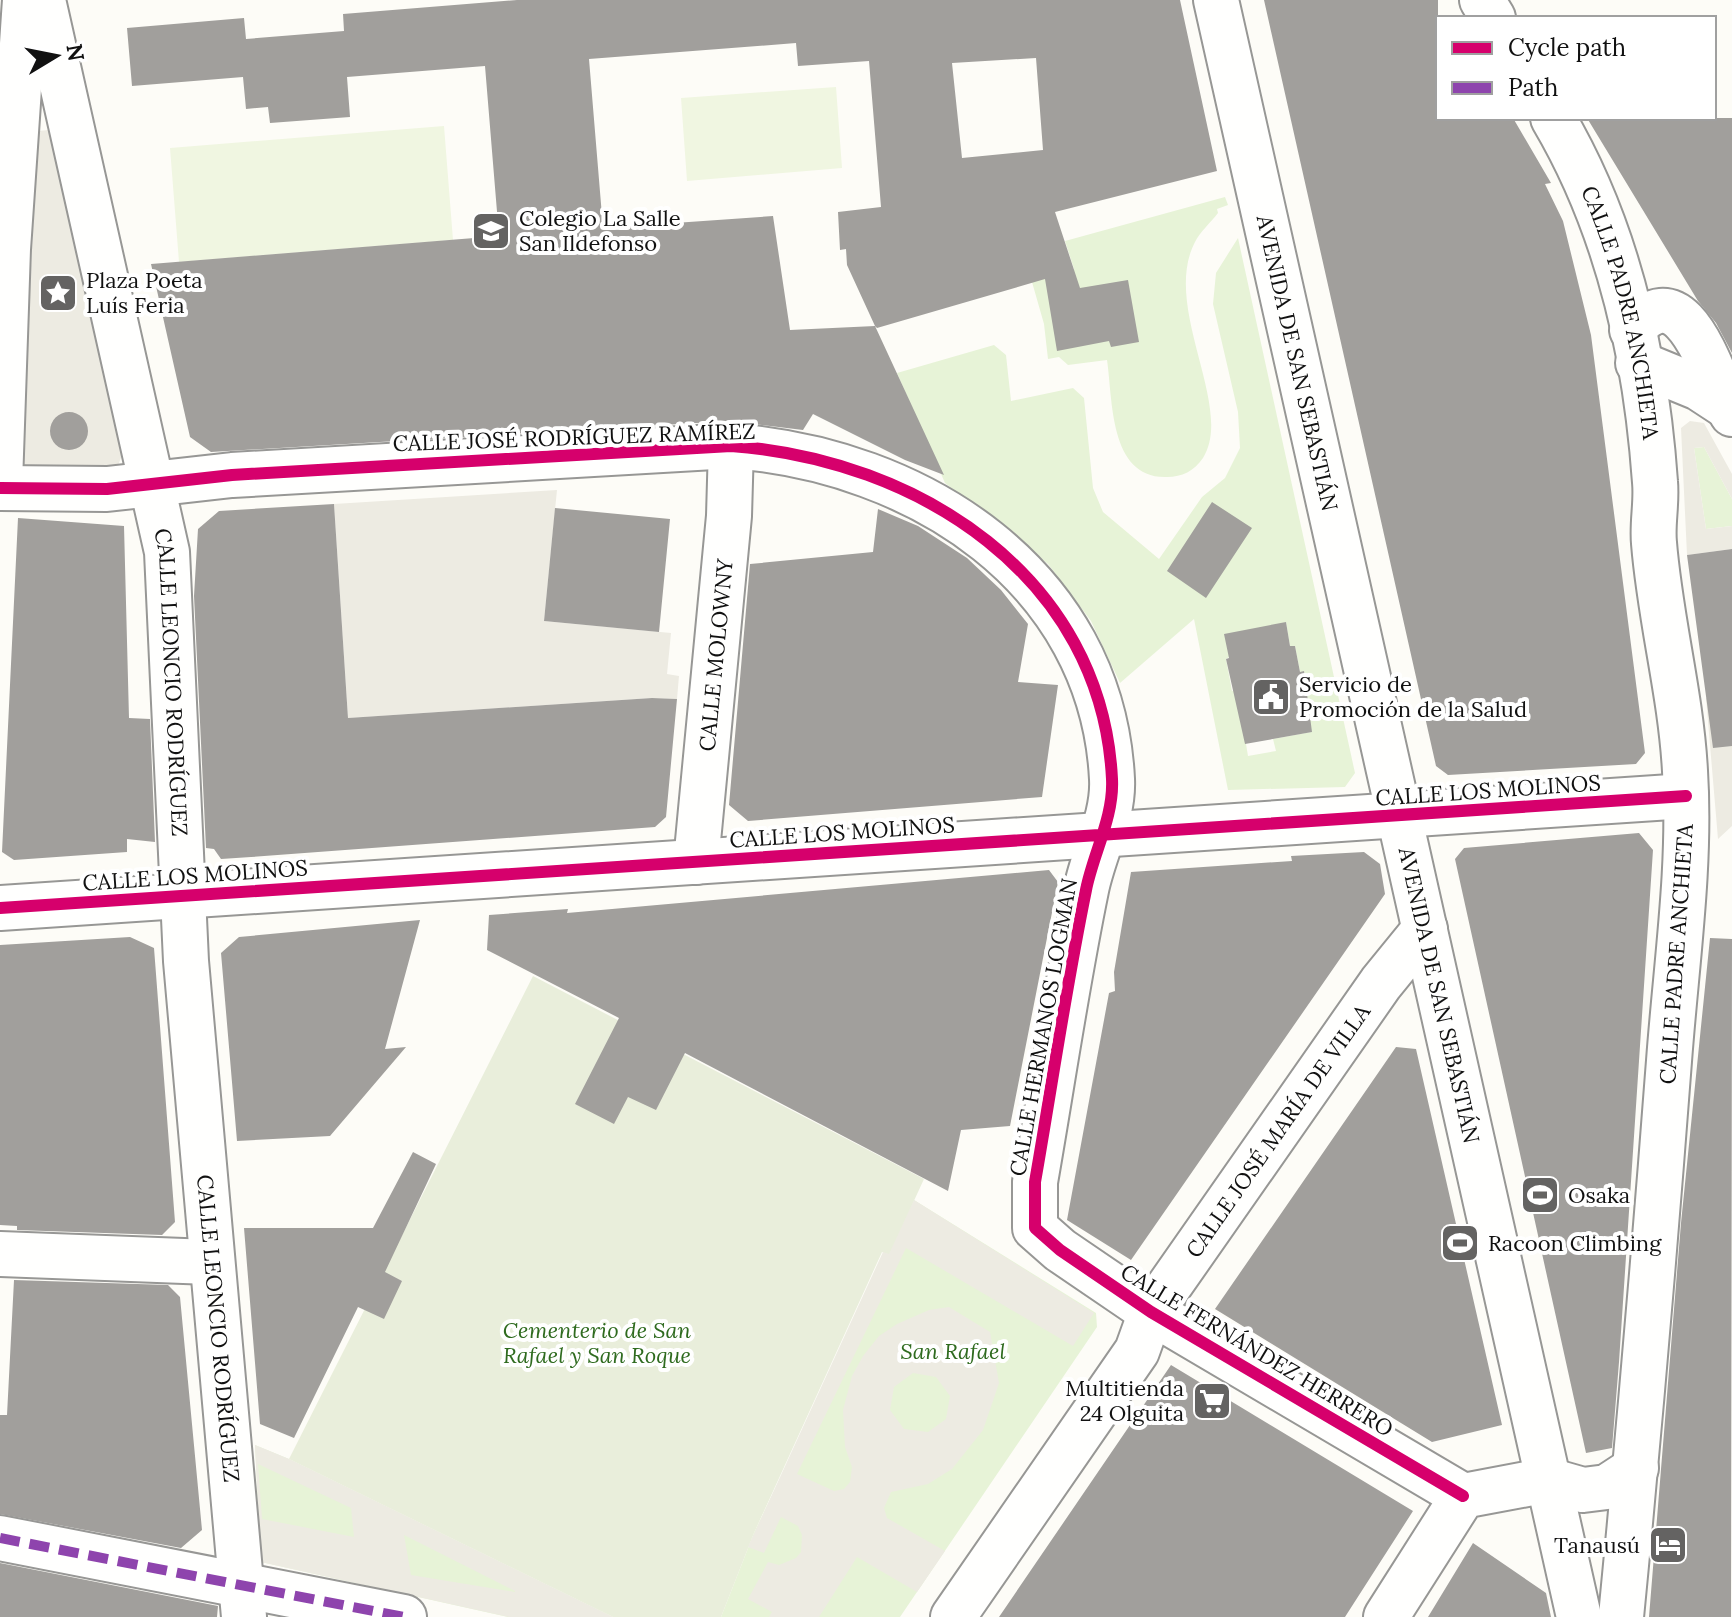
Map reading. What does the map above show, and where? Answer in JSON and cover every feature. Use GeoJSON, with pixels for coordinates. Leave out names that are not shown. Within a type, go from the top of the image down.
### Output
{"type":"FeatureCollection","features":[{"type":"Feature","properties":{"kind":"street"},"geometry":{"type":"LineString","coordinates":[[0,486],[4,249],[25,0]]}},
{"type":"Feature","properties":{"kind":"street","name":"CALLE LEONCIO RODRÍGUEZ"},"geometry":{"type":"LineString","coordinates":[[43,0],[167,552],[182,895],[210,1262],[242,1601]]}},
{"type":"Feature","properties":{"kind":"street","name":"AVENIDA DE SAN SEBASTIÁN"},"geometry":{"type":"LineString","coordinates":[[1216,0],[1579,1617]]}},
{"type":"Feature","properties":{"kind":"street","name":"CALLE PADRE ANCHIETA"},"geometry":{"type":"LineString","coordinates":[[1554,120],[1579,162],[1608,231],[1635,346],[1655,484],[1655,562],[1685,767],[1683,864],[1636,1468],[1621,1617]]}},
{"type":"Feature","properties":{"kind":"street"},"geometry":{"type":"LineString","coordinates":[[1665,309],[1678,317],[1700,345],[1730,410],[1635,346],[1644,315],[1665,309]]}},
{"type":"Feature","properties":{"kind":"street","name":"CALLE JOSÉ RODRÍGUEZ RAMÍREZ"},"geometry":{"type":"LineString","coordinates":[[0,486],[37,491],[153,486],[248,474],[731,446],[830,460],[916,494],[980,536],[1034,587],[1072,638],[1096,689],[1113,782],[1102,835]]}},
{"type":"Feature","properties":{"kind":"street","name":"CALLE MOLOWNY"},"geometry":{"type":"LineString","coordinates":[[696,862],[729,516],[731,446]]}},
{"type":"Feature","properties":{"kind":"street","name":"CALLE LOS MOLINOS"},"geometry":{"type":"LineString","coordinates":[[0,908],[1686,796]]}},
{"type":"Feature","properties":{"kind":"street","name":"CALLE HERMANOS LOGMAN"},"geometry":{"type":"LineString","coordinates":[[1035,1228],[1035,1182],[1086,892],[1102,835]]}},
{"type":"Feature","properties":{"kind":"street","name":"CALLE JOSÉ MARÍA DE VILLA"},"geometry":{"type":"LineString","coordinates":[[953,1617],[1137,1351],[1151,1312],[1381,983],[1425,929]]}},
{"type":"Feature","properties":{"kind":"street","name":"CALLE FERNÁNDEZ HERRERO"},"geometry":{"type":"LineString","coordinates":[[1035,1228],[1060,1250],[1151,1312],[1463,1496]]}},
{"type":"Feature","properties":{"kind":"street"},"geometry":{"type":"LineString","coordinates":[[0,1254],[210,1262]]}},
{"type":"Feature","properties":{"kind":"street"},"geometry":{"type":"LineString","coordinates":[[1386,1617],[1463,1496],[1548,1480],[1583,1490],[1607,1487],[1636,1468]]}},
{"type":"Feature","properties":{"kind":"street"},"geometry":{"type":"LineString","coordinates":[[0,1538],[242,1601],[404,1617]]}},
{"type":"Feature","properties":{"kind":"green space"},"geometry":{"type":"Polygon","coordinates":[[[836,87],[842,168],[687,181],[681,98],[836,87]]]}},
{"type":"Feature","properties":{"kind":"green space"},"geometry":{"type":"Polygon","coordinates":[[[444,126],[453,240],[179,262],[170,148],[444,126]]]}},
{"type":"Feature","properties":{"kind":"green space"},"geometry":{"type":"Polygon","coordinates":[[[1225,197],[1228,205],[1217,209],[1218,213],[1197,238],[1187,268],[1186,296],[1206,384],[1210,437],[1203,458],[1187,472],[1167,477],[1148,474],[1134,465],[1124,451],[1113,415],[1107,360],[1068,365],[1059,357],[1048,359],[1044,324],[1032,282],[1074,269],[1065,241],[1225,197]]]}},
{"type":"Feature","properties":{"kind":"green space"},"geometry":{"type":"Polygon","coordinates":[[[1238,238],[1355,773],[1345,787],[1228,790],[1194,619],[1120,683],[1091,621],[1048,564],[945,483],[897,373],[994,345],[1006,355],[1011,401],[1073,388],[1084,398],[1093,488],[1103,512],[1159,559],[1202,497],[1225,478],[1240,448],[1238,412],[1213,304],[1216,273],[1238,238]],[[1286,622],[1226,659],[1232,691],[1237,690],[1248,756],[1276,751],[1273,739],[1311,732],[1304,672],[1300,672],[1295,646],[1290,646],[1286,622]]]}},
{"type":"Feature","properties":{"kind":"green space"},"geometry":{"type":"Polygon","coordinates":[[[1704,447],[1732,499],[1732,526],[1706,529],[1694,448],[1704,447]]]}},
{"type":"Feature","properties":{"kind":"green space","name":"Cementerio de San Rafael y San Roque"},"geometry":{"type":"Polygon","coordinates":[[[533,976],[924,1179],[889,1255],[882,1252],[754,1533],[721,1617],[613,1617],[289,1459],[533,976]]]}},
{"type":"Feature","properties":{"kind":"green space","name":"San Rafael"},"geometry":{"type":"Polygon","coordinates":[[[914,1200],[1096,1313],[1097,1327],[900,1617],[721,1617],[754,1533],[914,1200]]]}},
{"type":"Feature","properties":{"kind":"green space"},"geometry":{"type":"Polygon","coordinates":[[[255,1445],[613,1617],[508,1617],[261,1562],[255,1445]]]}},
{"type":"Feature","properties":{"kind":"shaded area","name":"Plaza Poeta Luís Feria"},"geometry":{"type":"Polygon","coordinates":[[[49,130],[122,455],[117,468],[23,467],[21,462],[38,131],[49,130]]]}},
{"type":"Feature","properties":{"kind":"shaded area"},"geometry":{"type":"Polygon","coordinates":[[[1690,421],[1704,423],[1732,474],[1732,499],[1704,447],[1694,448],[1706,529],[1732,526],[1732,549],[1687,555],[1681,428],[1690,421]]]}},
{"type":"Feature","properties":{"kind":"shaded area"},"geometry":{"type":"Polygon","coordinates":[[[557,490],[544,621],[671,633],[667,674],[679,676],[677,699],[652,698],[348,718],[334,504],[557,490]]]}},
{"type":"Feature","properties":{"kind":"shaded area"},"geometry":{"type":"Polygon","coordinates":[[[1732,695],[1732,826],[1718,839],[1706,698],[1732,695]]]}},
{"type":"Feature","properties":{"kind":"shaded area"},"geometry":{"type":"Polygon","coordinates":[[[914,1200],[1094,1313],[1073,1346],[906,1248],[797,1474],[834,1491],[844,1489],[850,1482],[852,1467],[845,1447],[843,1410],[852,1376],[863,1356],[879,1336],[897,1324],[929,1310],[949,1307],[990,1332],[999,1383],[983,1430],[952,1469],[928,1484],[891,1492],[884,1508],[887,1518],[945,1551],[917,1592],[857,1557],[819,1617],[769,1617],[772,1612],[748,1599],[768,1562],[779,1565],[796,1558],[801,1552],[802,1535],[798,1526],[781,1517],[764,1553],[748,1547],[883,1252],[889,1254],[914,1200]],[[913,1373],[894,1387],[890,1410],[904,1429],[928,1432],[946,1419],[950,1396],[936,1377],[913,1373]]]}},
{"type":"Feature","properties":{"kind":"shaded area"},"geometry":{"type":"Polygon","coordinates":[[[255,1445],[613,1617],[509,1617],[261,1562],[255,1445]],[[258,1464],[262,1519],[354,1537],[351,1508],[258,1464]],[[404,1535],[411,1575],[515,1592],[515,1591],[404,1535]]]}},
{"type":"Feature","properties":{"kind":"building","name":"Colegio La Salle San Ildefonso"},"geometry":{"type":"Polygon","coordinates":[[[517,0],[1180,0],[1217,171],[1055,212],[1080,288],[1128,280],[1139,342],[1111,347],[1109,341],[1057,351],[1045,279],[877,328],[875,326],[944,475],[905,460],[813,414],[803,430],[730,421],[211,452],[190,437],[151,264],[499,236],[485,66],[347,77],[350,117],[270,123],[268,107],[246,109],[243,77],[132,86],[127,28],[244,18],[246,39],[344,31],[343,14],[517,0]],[[796,43],[589,59],[603,228],[773,216],[790,330],[875,326],[847,265],[846,249],[840,250],[838,212],[881,207],[869,61],[798,66],[796,43]],[[1036,58],[952,63],[962,158],[1043,150],[1036,58]]]}},
{"type":"Feature","properties":{"kind":"building"},"geometry":{"type":"Polygon","coordinates":[[[1264,0],[1438,0],[1436,120],[1514,120],[1551,183],[1545,184],[1563,221],[1591,335],[1645,753],[1636,764],[1448,775],[1436,766],[1264,0]]]}},
{"type":"Feature","properties":{"kind":"building"},"geometry":{"type":"Polygon","coordinates":[[[1732,118],[1732,353],[1716,323],[1698,301],[1588,120],[1732,118]]]}},
{"type":"Feature","properties":{"kind":"building"},"geometry":{"type":"Polygon","coordinates":[[[69,412],[82,418],[88,431],[82,444],[69,450],[56,444],[50,431],[56,418],[69,412]]]}},
{"type":"Feature","properties":{"kind":"building"},"geometry":{"type":"Polygon","coordinates":[[[1212,502],[1252,528],[1206,598],[1167,571],[1212,502]]]}},
{"type":"Feature","properties":{"kind":"building"},"geometry":{"type":"Polygon","coordinates":[[[334,504],[348,718],[652,698],[677,699],[666,817],[655,827],[251,857],[221,859],[214,849],[206,848],[194,596],[198,529],[219,511],[334,504]]]}},
{"type":"Feature","properties":{"kind":"building"},"geometry":{"type":"Polygon","coordinates":[[[555,508],[670,519],[659,632],[544,621],[555,508]]]}},
{"type":"Feature","properties":{"kind":"building"},"geometry":{"type":"Polygon","coordinates":[[[878,509],[918,526],[967,558],[1001,590],[1028,624],[1018,682],[1058,685],[1042,797],[748,821],[729,805],[750,564],[873,552],[878,509]]]}},
{"type":"Feature","properties":{"kind":"building"},"geometry":{"type":"Polygon","coordinates":[[[18,518],[124,526],[129,718],[150,719],[155,842],[127,839],[127,852],[14,860],[2,852],[18,518]]]}},
{"type":"Feature","properties":{"kind":"building"},"geometry":{"type":"Polygon","coordinates":[[[1732,549],[1732,746],[1713,748],[1687,555],[1732,549]]]}},
{"type":"Feature","properties":{"kind":"building"},"geometry":{"type":"Polygon","coordinates":[[[1286,622],[1290,646],[1295,646],[1300,672],[1304,671],[1312,732],[1245,744],[1226,659],[1229,658],[1224,634],[1286,622]]]}},
{"type":"Feature","properties":{"kind":"building"},"geometry":{"type":"Polygon","coordinates":[[[1639,833],[1653,850],[1612,1448],[1586,1453],[1455,859],[1464,848],[1639,833]]]}},
{"type":"Feature","properties":{"kind":"building"},"geometry":{"type":"Polygon","coordinates":[[[1364,852],[1380,864],[1385,894],[1131,1260],[1067,1220],[1109,993],[1115,991],[1114,972],[1131,872],[1292,861],[1291,856],[1364,852]]]}},
{"type":"Feature","properties":{"kind":"building"},"geometry":{"type":"Polygon","coordinates":[[[1049,870],[1058,882],[1010,1126],[961,1130],[948,1191],[685,1053],[656,1110],[628,1097],[614,1124],[575,1104],[619,1018],[487,950],[489,915],[568,909],[567,913],[1049,870]]]}},
{"type":"Feature","properties":{"kind":"building"},"geometry":{"type":"Polygon","coordinates":[[[420,920],[385,1049],[406,1047],[330,1136],[237,1141],[221,953],[239,937],[420,920]]]}},
{"type":"Feature","properties":{"kind":"building"},"geometry":{"type":"Polygon","coordinates":[[[130,937],[154,948],[175,1222],[162,1235],[17,1230],[17,1226],[0,1225],[0,945],[130,937]]]}},
{"type":"Feature","properties":{"kind":"building"},"geometry":{"type":"Polygon","coordinates":[[[1710,938],[1732,939],[1731,1617],[1649,1617],[1681,1223],[1710,938]]]}},
{"type":"Feature","properties":{"kind":"building"},"geometry":{"type":"Polygon","coordinates":[[[1396,1047],[1416,1049],[1502,1425],[1432,1442],[1215,1309],[1396,1047]]]}},
{"type":"Feature","properties":{"kind":"building"},"geometry":{"type":"Polygon","coordinates":[[[413,1152],[436,1164],[385,1272],[402,1281],[384,1319],[358,1307],[294,1438],[260,1424],[244,1228],[373,1228],[413,1152]]]}},
{"type":"Feature","properties":{"kind":"building"},"geometry":{"type":"Polygon","coordinates":[[[14,1280],[168,1285],[180,1297],[202,1530],[181,1548],[0,1514],[0,1415],[7,1415],[14,1280]]]}},
{"type":"Feature","properties":{"kind":"building"},"geometry":{"type":"Polygon","coordinates":[[[1171,1365],[1413,1511],[1345,1617],[999,1617],[1171,1365]]]}},
{"type":"Feature","properties":{"kind":"building"},"geometry":{"type":"Polygon","coordinates":[[[1473,1543],[1546,1593],[1551,1617],[1428,1617],[1473,1543]]]}},
{"type":"Feature","properties":{"kind":"building"},"geometry":{"type":"Polygon","coordinates":[[[0,1563],[218,1606],[217,1617],[0,1617],[0,1563]]]}},
{"type":"Feature","properties":{"kind":"marked path"},"geometry":{"type":"LineString","coordinates":[[0,1538],[404,1617]]}},
{"type":"Feature","properties":{"kind":"cycle path"},"geometry":{"type":"LineString","coordinates":[[0,488],[107,489],[232,475],[731,446],[800,456],[868,475],[931,504],[988,541],[1036,588],[1074,643],[1100,707],[1112,779],[1110,807],[1089,876],[1066,999],[1035,1182],[1035,1228],[1060,1250],[1151,1312],[1463,1496]]}},
{"type":"Feature","properties":{"kind":"cycle path"},"geometry":{"type":"LineString","coordinates":[[0,908],[1686,796]]}},
{"type":"Feature","properties":{"kind":"place","name":"Colegio La Salle San Ildefonso"},"geometry":{"type":"Point","coordinates":[491,231]}},
{"type":"Feature","properties":{"kind":"place","name":"Plaza Poeta Luís Feria"},"geometry":{"type":"Point","coordinates":[58,293]}},
{"type":"Feature","properties":{"kind":"place","name":"Servicio de Promoción de la Salud"},"geometry":{"type":"Point","coordinates":[1271,697]}},
{"type":"Feature","properties":{"kind":"place","name":"Osaka"},"geometry":{"type":"Point","coordinates":[1540,1195]}},
{"type":"Feature","properties":{"kind":"place","name":"Racoon Climbing"},"geometry":{"type":"Point","coordinates":[1460,1243]}},
{"type":"Feature","properties":{"kind":"place","name":"Multitienda 24 Olguita"},"geometry":{"type":"Point","coordinates":[1212,1401]}},
{"type":"Feature","properties":{"kind":"place","name":"Tanausú"},"geometry":{"type":"Point","coordinates":[1668,1545]}}]}
